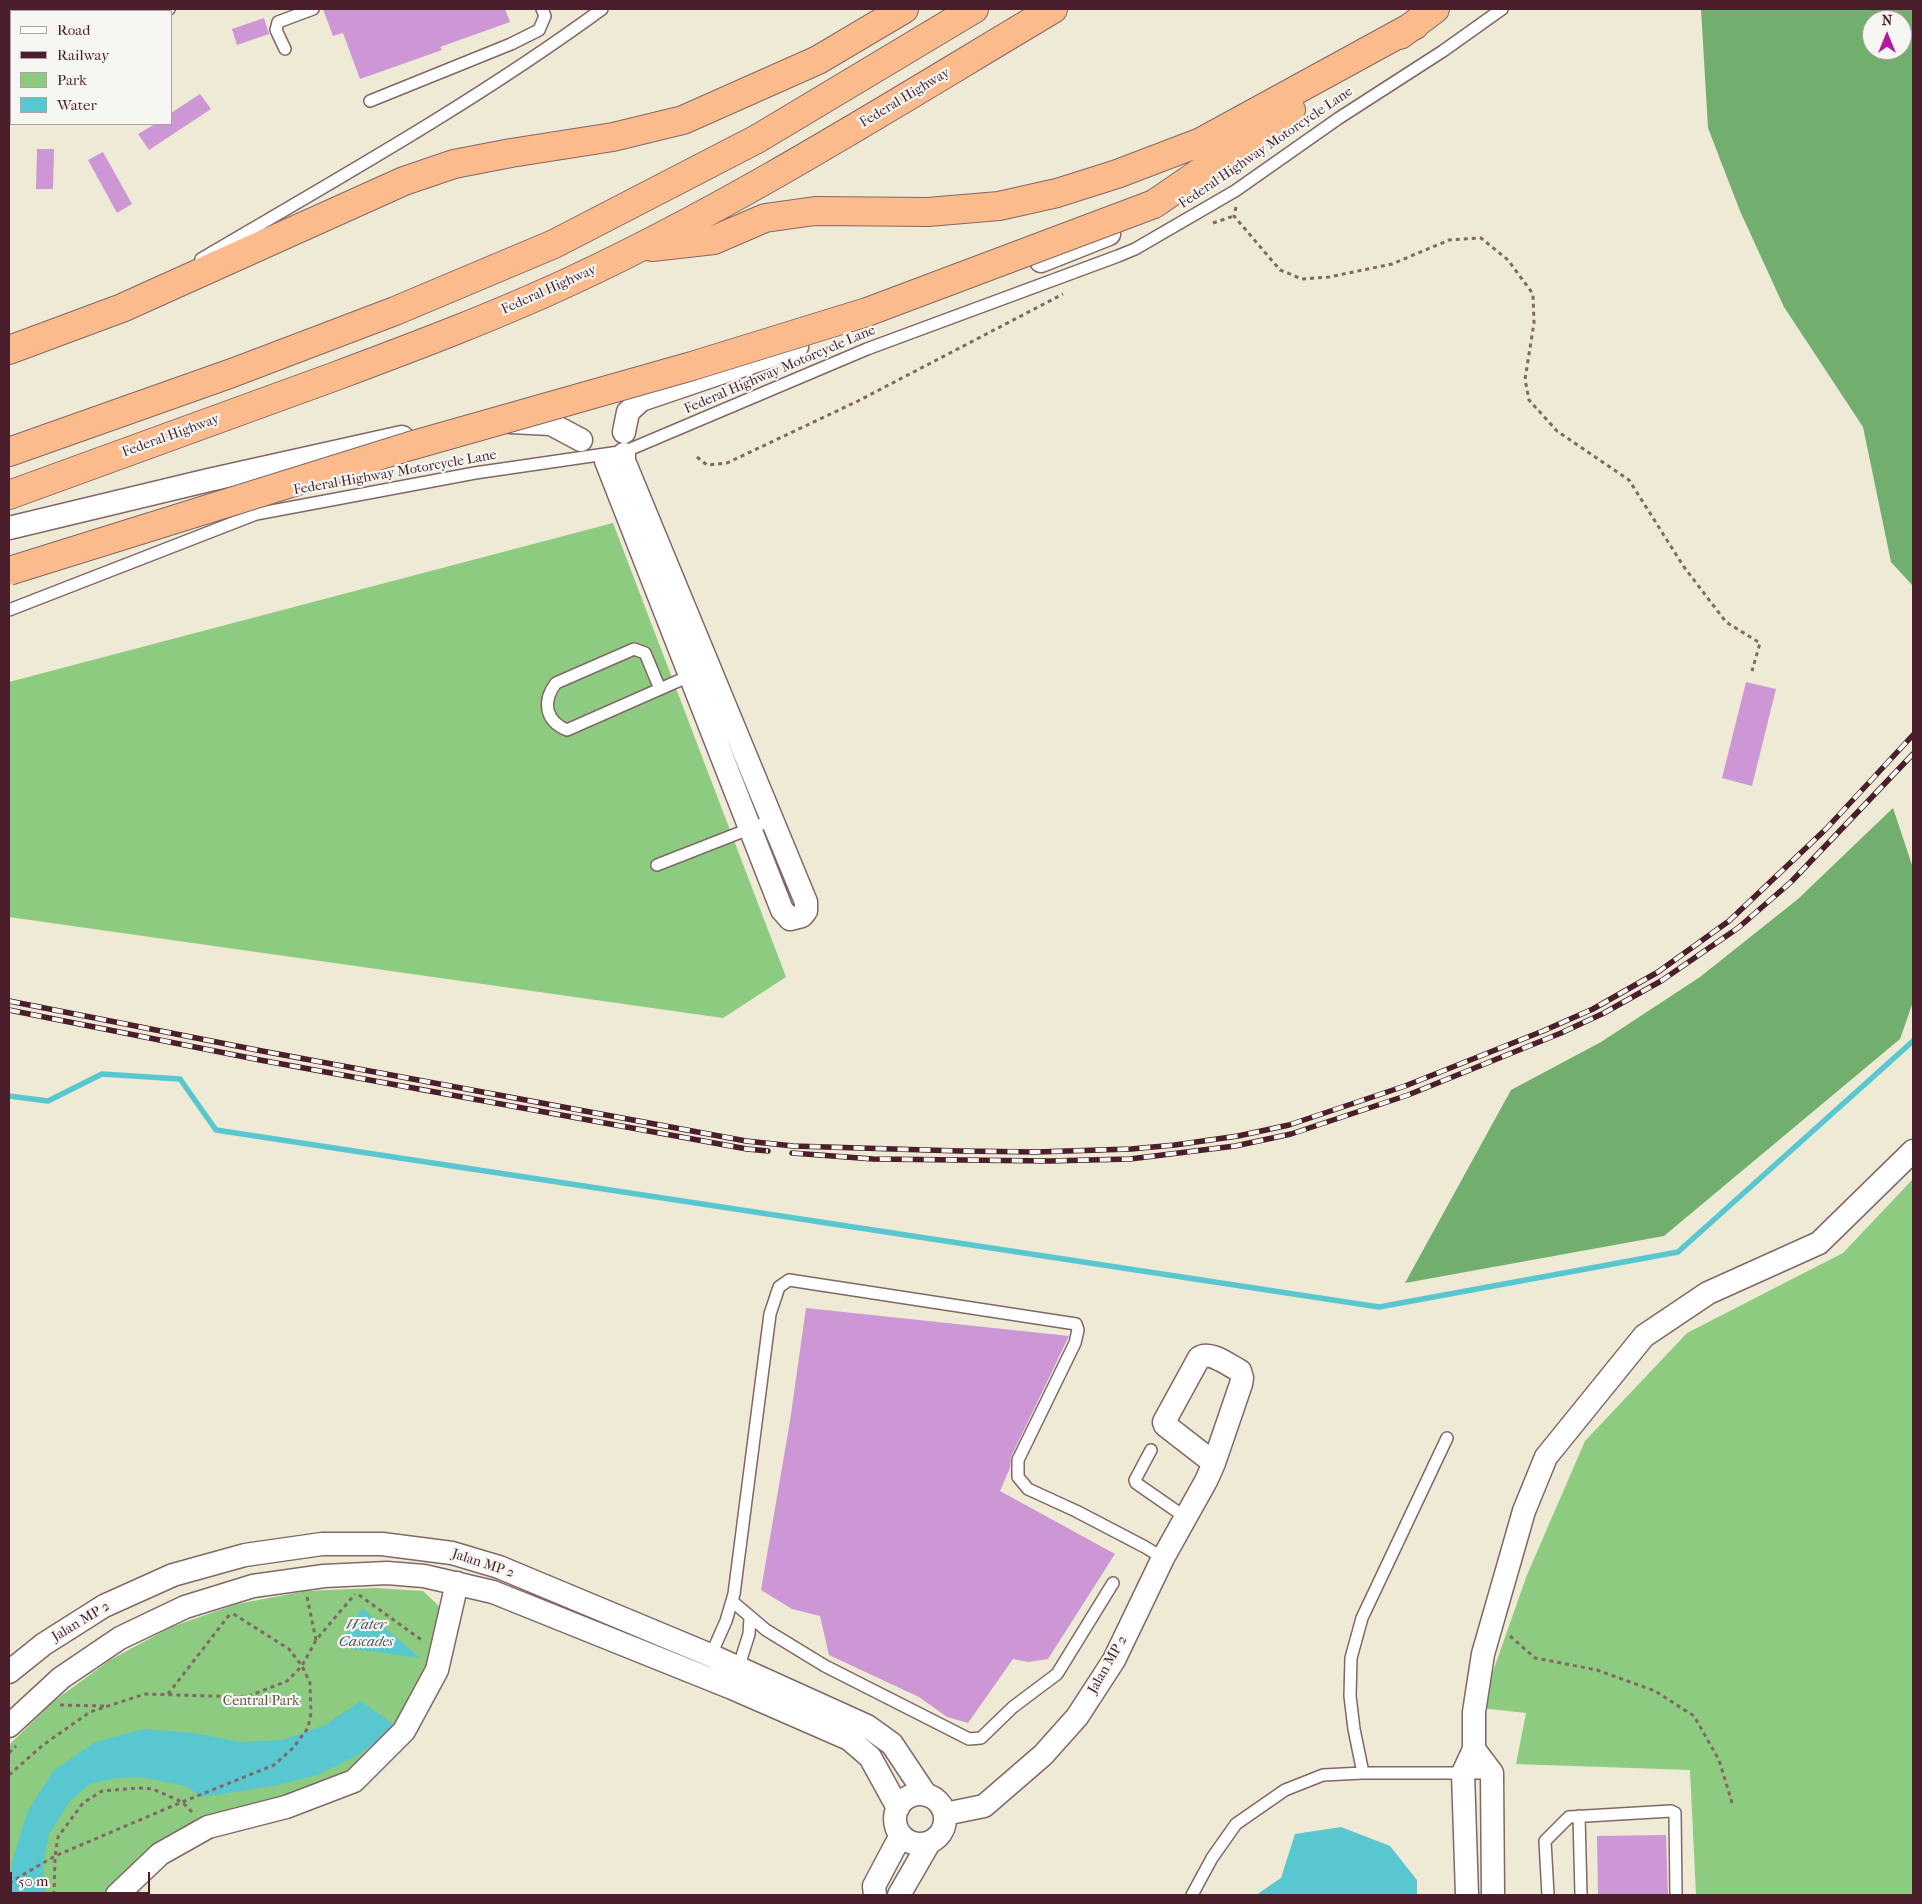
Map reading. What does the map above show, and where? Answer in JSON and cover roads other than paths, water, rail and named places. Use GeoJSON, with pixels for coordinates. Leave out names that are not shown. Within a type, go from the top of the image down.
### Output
{"type":"FeatureCollection","features":[{"type":"Feature","properties":{"kind":"highway"},"geometry":{"type":"LineString","coordinates":[[9,350],[122,308],[404,181],[454,164],[511,153],[613,138],[683,120],[818,60],[904,9]]}},
{"type":"Feature","properties":{"kind":"highway"},"geometry":{"type":"LineString","coordinates":[[9,452],[232,373],[368,321],[554,244],[757,139],[974,9]]}},
{"type":"Feature","properties":{"kind":"highway","name":"Federal Highway"},"geometry":{"type":"LineString","coordinates":[[9,494],[204,425],[442,336],[570,281],[638,249],[790,167],[1053,9]]}},
{"type":"Feature","properties":{"kind":"highway"},"geometry":{"type":"LineString","coordinates":[[638,249],[714,240],[765,218],[815,211],[928,212],[999,206],[1057,193],[1117,174],[1201,142],[1425,17]]}},
{"type":"Feature","properties":{"kind":"highway"},"geometry":{"type":"LineString","coordinates":[[9,571],[410,446],[692,366],[867,312],[1154,204],[1425,17]]}},
{"type":"Feature","properties":{"kind":"street"},"geometry":{"type":"LineString","coordinates":[[700,672],[772,820],[807,905],[806,911],[797,918],[790,919],[782,910],[750,829],[700,672],[618,449],[628,412],[640,400],[918,307],[1081,246],[1154,215],[1195,191],[1206,177],[1210,166]]}},
{"type":"Feature","properties":{"kind":"street"},"geometry":{"type":"LineString","coordinates":[[9,528],[208,480],[436,429],[519,421],[551,424],[581,440]]}},
{"type":"Feature","properties":{"kind":"street"},"geometry":{"type":"LineString","coordinates":[[1467,1895],[1463,1772],[1474,1749],[1474,1712],[1483,1654],[1524,1511],[1546,1457],[1644,1336],[1708,1292],[1818,1243],[1913,1151]]}},
{"type":"Feature","properties":{"kind":"street","name":"Jalan MP 2"},"geometry":{"type":"LineString","coordinates":[[945,1814],[984,1806],[1043,1756],[1077,1717],[1114,1660],[1163,1558],[1214,1463]]}},
{"type":"Feature","properties":{"kind":"street","name":"Jalan MP 2"},"geometry":{"type":"LineString","coordinates":[[9,1672],[44,1644],[104,1606],[173,1575],[245,1555],[322,1544],[382,1544],[452,1553],[499,1567],[710,1655],[735,1678],[850,1739],[870,1757],[898,1808]]}},
{"type":"Feature","properties":{"kind":"street","name":"Jalan MP 2"},"geometry":{"type":"LineString","coordinates":[[16,1733],[61,1678],[113,1642],[184,1607],[253,1586],[324,1576],[387,1573],[424,1576],[493,1592],[635,1648],[704,1678],[735,1678],[867,1726],[892,1744],[926,1795]]}},
{"type":"Feature","properties":{"kind":"street"},"geometry":{"type":"LineString","coordinates":[[117,1895],[160,1854],[208,1827],[286,1807],[354,1781],[404,1731],[437,1670],[465,1585]]}},
{"type":"Feature","properties":{"kind":"street"},"geometry":{"type":"LineString","coordinates":[[1474,1749],[1492,1773],[1493,1895]]}},
{"type":"Feature","properties":{"kind":"street"},"geometry":{"type":"LineString","coordinates":[[926,1795],[934,1798],[942,1805],[945,1814],[942,1832],[937,1839],[929,1843],[913,1843],[901,1835],[896,1822],[898,1808],[910,1797],[926,1795]]}},
{"type":"Feature","properties":{"kind":"street"},"geometry":{"type":"LineString","coordinates":[[875,1895],[874,1886],[901,1835]]}},
{"type":"Feature","properties":{"kind":"street"},"geometry":{"type":"LineString","coordinates":[[899,1895],[929,1843]]}},
{"type":"Feature","properties":{"kind":"lane"},"geometry":{"type":"LineString","coordinates":[[285,49],[276,30],[278,22],[313,9]]}},
{"type":"Feature","properties":{"kind":"lane"},"geometry":{"type":"LineString","coordinates":[[370,101],[511,44],[538,30],[545,16],[542,9]]}},
{"type":"Feature","properties":{"kind":"lane"},"geometry":{"type":"LineString","coordinates":[[9,340],[142,290],[192,264],[427,127],[558,41],[602,9]]}},
{"type":"Feature","properties":{"kind":"lane","name":"Federal Highway Motorcycle Lane"},"geometry":{"type":"LineString","coordinates":[[9,610],[256,514],[475,474],[626,452],[867,349],[1127,253],[1235,191],[1338,118],[1443,51],[1502,9]]}},
{"type":"Feature","properties":{"kind":"lane"},"geometry":{"type":"LineString","coordinates":[[660,689],[645,653],[634,649],[556,683],[549,692],[547,704],[550,716],[558,726],[567,730],[700,672]]}},
{"type":"Feature","properties":{"kind":"lane"},"geometry":{"type":"LineString","coordinates":[[657,865],[772,820]]}},
{"type":"Feature","properties":{"kind":"lane"},"geometry":{"type":"LineString","coordinates":[[704,1678],[710,1655],[733,1602],[770,1314],[779,1287],[789,1280],[1076,1324],[1078,1330],[1075,1342],[1018,1460],[1018,1477],[1028,1489],[1076,1511],[1146,1547],[1163,1558]]}},
{"type":"Feature","properties":{"kind":"lane"},"geometry":{"type":"LineString","coordinates":[[1362,1773],[1350,1696],[1351,1658],[1362,1618],[1447,1438]]}},
{"type":"Feature","properties":{"kind":"lane"},"geometry":{"type":"LineString","coordinates":[[1151,1450],[1135,1480],[1136,1483],[1185,1517]]}},
{"type":"Feature","properties":{"kind":"lane"},"geometry":{"type":"LineString","coordinates":[[733,1602],[766,1630],[825,1666],[969,1739],[981,1738],[1013,1707],[1057,1674],[1113,1583]]}},
{"type":"Feature","properties":{"kind":"lane"},"geometry":{"type":"LineString","coordinates":[[735,1678],[749,1634],[750,1618]]}},
{"type":"Feature","properties":{"kind":"lane"},"geometry":{"type":"LineString","coordinates":[[1192,1895],[1212,1858],[1236,1824],[1285,1790],[1323,1775],[1362,1773],[1492,1773]]}},
{"type":"Feature","properties":{"kind":"lane"},"geometry":{"type":"LineString","coordinates":[[1548,1895],[1545,1841],[1569,1817],[1671,1811],[1675,1814],[1676,1895]]}},
{"type":"Feature","properties":{"kind":"lane"},"geometry":{"type":"LineString","coordinates":[[1579,1816],[1581,1895]]}},
{"type":"Feature","properties":{"kind":"water","name":"Water Cascades"},"geometry":{"type":"Polygon","coordinates":[[[362,1608],[420,1658],[339,1647],[362,1608]]]}},
{"type":"Feature","properties":{"kind":"water"},"geometry":{"type":"Polygon","coordinates":[[[361,1701],[398,1728],[356,1756],[317,1775],[279,1785],[203,1797],[185,1786],[141,1777],[116,1778],[90,1784],[70,1801],[49,1834],[43,1865],[46,1895],[10,1895],[12,1862],[27,1813],[53,1771],[95,1742],[144,1729],[195,1733],[239,1742],[283,1740],[325,1725],[361,1701]]]}},
{"type":"Feature","properties":{"kind":"water"},"geometry":{"type":"Polygon","coordinates":[[[1341,1827],[1390,1846],[1417,1880],[1417,1895],[1256,1895],[1281,1878],[1295,1834],[1341,1827]]]}},
{"type":"Feature","properties":{"kind":"waterway"},"geometry":{"type":"LineString","coordinates":[[9,1096],[48,1101],[102,1074],[180,1079],[216,1130],[1379,1307],[1678,1252],[1913,1041]]}},
{"type":"Feature","properties":{"kind":"railway"},"geometry":{"type":"LineString","coordinates":[[9,1001],[262,1051],[746,1141],[793,1146],[1036,1152],[1131,1149],[1175,1145],[1238,1136],[1289,1125],[1405,1086],[1593,1009],[1658,972],[1729,921],[1826,829],[1913,735]]}},
{"type":"Feature","properties":{"kind":"railway"},"geometry":{"type":"LineString","coordinates":[[792,1153],[873,1159],[1049,1161],[1130,1159],[1235,1146],[1291,1134],[1408,1095],[1561,1033],[1604,1013],[1661,981],[1738,928],[1791,882],[1913,754]]}},
{"type":"Feature","properties":{"kind":"railway"},"geometry":{"type":"LineString","coordinates":[[9,1010],[260,1060],[747,1149],[768,1151]]}},
{"type":"Feature","properties":{"kind":"park label","name":"Central Park"},"geometry":{"type":"Point","coordinates":[261,1702]}}]}
